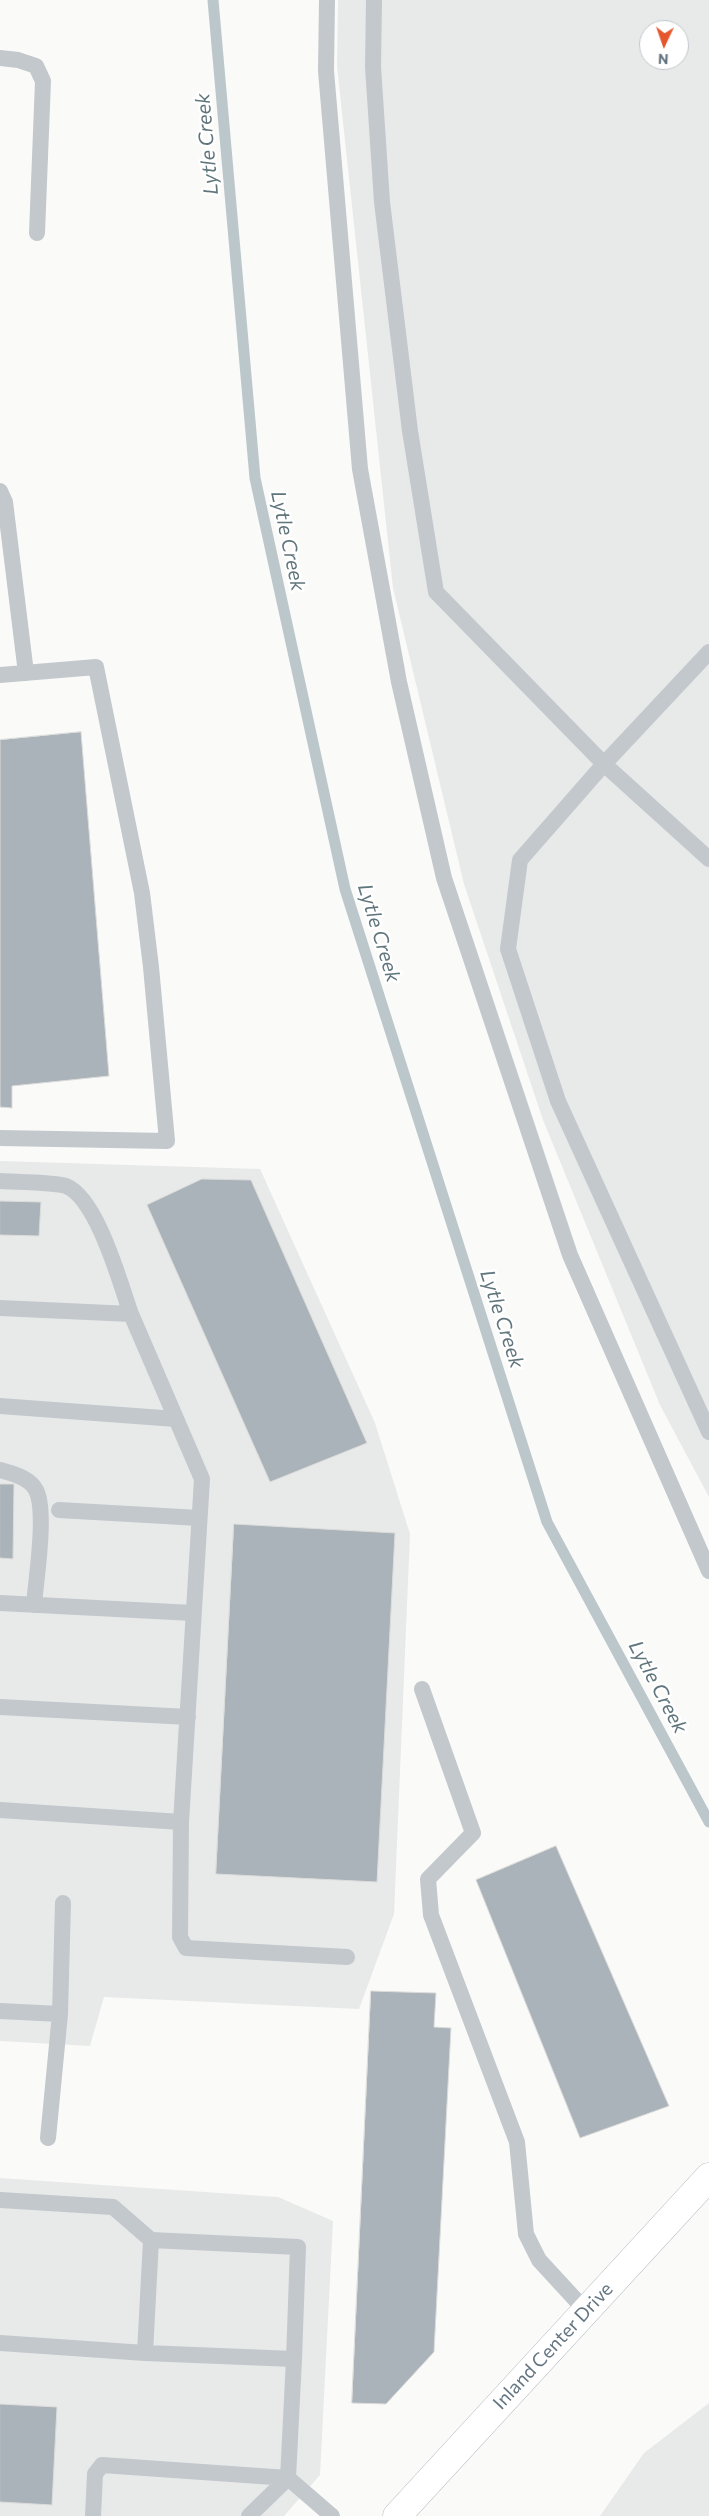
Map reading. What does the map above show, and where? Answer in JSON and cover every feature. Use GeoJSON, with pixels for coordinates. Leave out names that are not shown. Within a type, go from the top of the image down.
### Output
{"type":"FeatureCollection","features":[{"type":"Feature","properties":{"kind":"main road","name":"Inland Center Drive"},"geometry":{"type":"LineString","coordinates":[[397,2516],[709,2177]]}},
{"type":"Feature","properties":{"kind":"lane"},"geometry":{"type":"LineString","coordinates":[[327,0],[326,71],[360,469],[399,682],[444,878],[570,1256],[709,1571]]}},
{"type":"Feature","properties":{"kind":"lane"},"geometry":{"type":"LineString","coordinates":[[374,0],[373,66],[382,202],[410,431],[436,592],[604,764],[709,859]]}},
{"type":"Feature","properties":{"kind":"lane"},"geometry":{"type":"LineString","coordinates":[[0,58],[18,60],[36,66],[43,81],[37,233]]}},
{"type":"Feature","properties":{"kind":"lane"},"geometry":{"type":"LineString","coordinates":[[0,491],[5,502],[26,673]]}},
{"type":"Feature","properties":{"kind":"lane"},"geometry":{"type":"LineString","coordinates":[[709,652],[604,764],[520,860],[508,949],[558,1101],[709,1432]]}},
{"type":"Feature","properties":{"kind":"lane"},"geometry":{"type":"LineString","coordinates":[[0,675],[96,666],[142,893],[151,967],[167,1141],[0,1138]]}},
{"type":"Feature","properties":{"kind":"lane"},"geometry":{"type":"LineString","coordinates":[[0,1181],[66,1186],[81,1197],[98,1223],[131,1314],[202,1478],[181,1822],[180,1937],[186,1948],[347,1957]]}},
{"type":"Feature","properties":{"kind":"lane"},"geometry":{"type":"LineString","coordinates":[[0,1308],[131,1314]]}},
{"type":"Feature","properties":{"kind":"lane"},"geometry":{"type":"LineString","coordinates":[[0,1406],[176,1418]]}},
{"type":"Feature","properties":{"kind":"lane"},"geometry":{"type":"LineString","coordinates":[[0,1470],[17,1475],[30,1483],[36,1491],[41,1513],[34,1605]]}},
{"type":"Feature","properties":{"kind":"lane"},"geometry":{"type":"LineString","coordinates":[[60,1510],[199,1518]]}},
{"type":"Feature","properties":{"kind":"lane"},"geometry":{"type":"LineString","coordinates":[[0,1603],[193,1613]]}},
{"type":"Feature","properties":{"kind":"lane"},"geometry":{"type":"LineString","coordinates":[[422,1689],[473,1834],[428,1878],[431,1915],[517,2142],[526,2234],[539,2260],[586,2310]]}},
{"type":"Feature","properties":{"kind":"lane"},"geometry":{"type":"LineString","coordinates":[[0,1707],[188,1717]]}},
{"type":"Feature","properties":{"kind":"lane"},"geometry":{"type":"LineString","coordinates":[[0,1810],[181,1822]]}},
{"type":"Feature","properties":{"kind":"lane"},"geometry":{"type":"LineString","coordinates":[[48,2138],[60,2014],[63,1903]]}},
{"type":"Feature","properties":{"kind":"lane"},"geometry":{"type":"LineString","coordinates":[[0,2011],[60,2014]]}},
{"type":"Feature","properties":{"kind":"lane"},"geometry":{"type":"LineString","coordinates":[[0,2200],[113,2207],[151,2240],[298,2247],[288,2478],[249,2516]]}},
{"type":"Feature","properties":{"kind":"lane"},"geometry":{"type":"LineString","coordinates":[[145,2353],[151,2240]]}},
{"type":"Feature","properties":{"kind":"lane"},"geometry":{"type":"LineString","coordinates":[[0,2342],[145,2353],[294,2359]]}},
{"type":"Feature","properties":{"kind":"lane"},"geometry":{"type":"LineString","coordinates":[[92,2516],[95,2474],[102,2465],[288,2478],[332,2516]]}},
{"type":"Feature","properties":{"kind":"shaded area"},"geometry":{"type":"Polygon","coordinates":[[[338,0],[709,0],[709,1497],[660,1405],[543,1120],[464,884],[393,588],[337,66],[338,0]]]}},
{"type":"Feature","properties":{"kind":"shaded area"},"geometry":{"type":"Polygon","coordinates":[[[0,1161],[260,1169],[375,1423],[410,1534],[394,1914],[359,2009],[104,1997],[90,2046],[0,2041],[0,1161]]]}},
{"type":"Feature","properties":{"kind":"shaded area"},"geometry":{"type":"Polygon","coordinates":[[[0,2178],[278,2197],[333,2221],[320,2475],[284,2516],[0,2516],[0,2178]]]}},
{"type":"Feature","properties":{"kind":"shaded area"},"geometry":{"type":"Polygon","coordinates":[[[709,2403],[709,2516],[600,2516],[644,2453],[709,2403]]]}},
{"type":"Feature","properties":{"kind":"building"},"geometry":{"type":"Polygon","coordinates":[[[81,732],[109,1076],[12,1086],[12,1108],[0,1107],[0,740],[81,732]]]}},
{"type":"Feature","properties":{"kind":"building"},"geometry":{"type":"Polygon","coordinates":[[[202,1179],[251,1180],[367,1443],[270,1482],[147,1205],[202,1179]]]}},
{"type":"Feature","properties":{"kind":"building"},"geometry":{"type":"Polygon","coordinates":[[[0,1201],[41,1202],[39,1236],[0,1235],[0,1201]]]}},
{"type":"Feature","properties":{"kind":"building"},"geometry":{"type":"Polygon","coordinates":[[[0,1484],[14,1484],[13,1559],[0,1558],[0,1484]]]}},
{"type":"Feature","properties":{"kind":"building"},"geometry":{"type":"Polygon","coordinates":[[[234,1524],[395,1533],[377,1882],[216,1874],[234,1524]]]}},
{"type":"Feature","properties":{"kind":"building"},"geometry":{"type":"Polygon","coordinates":[[[556,1846],[669,2106],[580,2138],[476,1880],[556,1846]]]}},
{"type":"Feature","properties":{"kind":"building"},"geometry":{"type":"Polygon","coordinates":[[[371,1991],[436,1993],[434,2027],[451,2028],[434,2352],[386,2404],[352,2403],[371,1991]]]}},
{"type":"Feature","properties":{"kind":"building"},"geometry":{"type":"Polygon","coordinates":[[[0,2404],[57,2407],[52,2505],[0,2502],[0,2404]]]}},
{"type":"Feature","properties":{"kind":"waterway","name":"Lytle Creek"},"geometry":{"type":"LineString","coordinates":[[213,0],[255,478],[345,889],[547,1522],[709,1822]]}}]}
